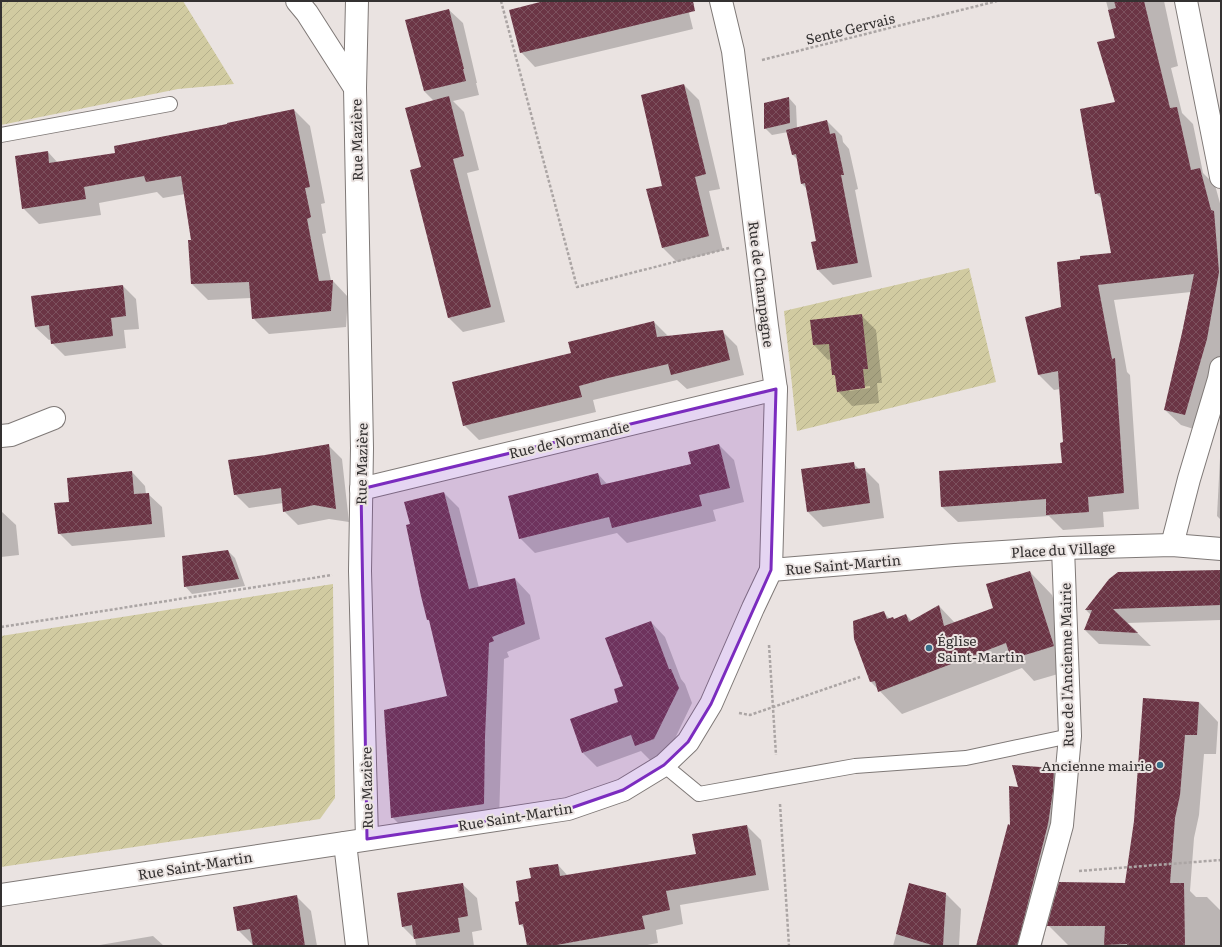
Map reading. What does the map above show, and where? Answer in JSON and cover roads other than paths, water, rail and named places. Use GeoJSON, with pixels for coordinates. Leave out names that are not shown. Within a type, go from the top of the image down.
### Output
{"type":"FeatureCollection","features":[{"type":"Feature","properties":{"kind":"street","name":"Rue Mazière"},"geometry":{"type":"LineString","coordinates":[[297,1],[355,88]]}},
{"type":"Feature","properties":{"kind":"street","name":"Rue Mazière"},"geometry":{"type":"LineString","coordinates":[[357,1],[355,88],[362,448],[360,571],[367,839]]}},
{"type":"Feature","properties":{"kind":"street","name":"Rue de Champagne"},"geometry":{"type":"LineString","coordinates":[[721,1],[733,51],[776,389],[771,570]]}},
{"type":"Feature","properties":{"kind":"street"},"geometry":{"type":"LineString","coordinates":[[1186,1],[1221,177]]}},
{"type":"Feature","properties":{"kind":"street"},"geometry":{"type":"LineString","coordinates":[[1172,545],[1189,479],[1221,368]]}},
{"type":"Feature","properties":{"kind":"street","name":"Rue de Normandie"},"geometry":{"type":"LineString","coordinates":[[361,489],[776,389]]}},
{"type":"Feature","properties":{"kind":"street"},"geometry":{"type":"LineString","coordinates":[[1,436],[11,434],[54,418]]}},
{"type":"Feature","properties":{"kind":"street","name":"Place du Village"},"geometry":{"type":"LineString","coordinates":[[955,555],[1063,548],[1172,545],[1221,549]]}},
{"type":"Feature","properties":{"kind":"street","name":"Rue de l'Ancienne Mairie"},"geometry":{"type":"LineString","coordinates":[[1029,946],[1062,825],[1070,736],[1063,548]]}},
{"type":"Feature","properties":{"kind":"street","name":"Rue Saint-Martin"},"geometry":{"type":"LineString","coordinates":[[1,895],[568,809],[623,790],[664,765],[688,742],[712,704],[752,608],[771,570],[955,555]]}},
{"type":"Feature","properties":{"kind":"street"},"geometry":{"type":"LineString","coordinates":[[345,843],[357,946]]}},
{"type":"Feature","properties":{"kind":"lane"},"geometry":{"type":"LineString","coordinates":[[1,135],[170,104]]}},
{"type":"Feature","properties":{"kind":"lane"},"geometry":{"type":"LineString","coordinates":[[664,765],[699,794],[855,766],[966,758],[1070,736]]}},
{"type":"Feature","properties":{"kind":"place","name":"Église Saint-Martin"},"geometry":{"type":"Point","coordinates":[929,648]}},
{"type":"Feature","properties":{"kind":"place","name":"Ancienne mairie"},"geometry":{"type":"Point","coordinates":[1160,765]}}]}
